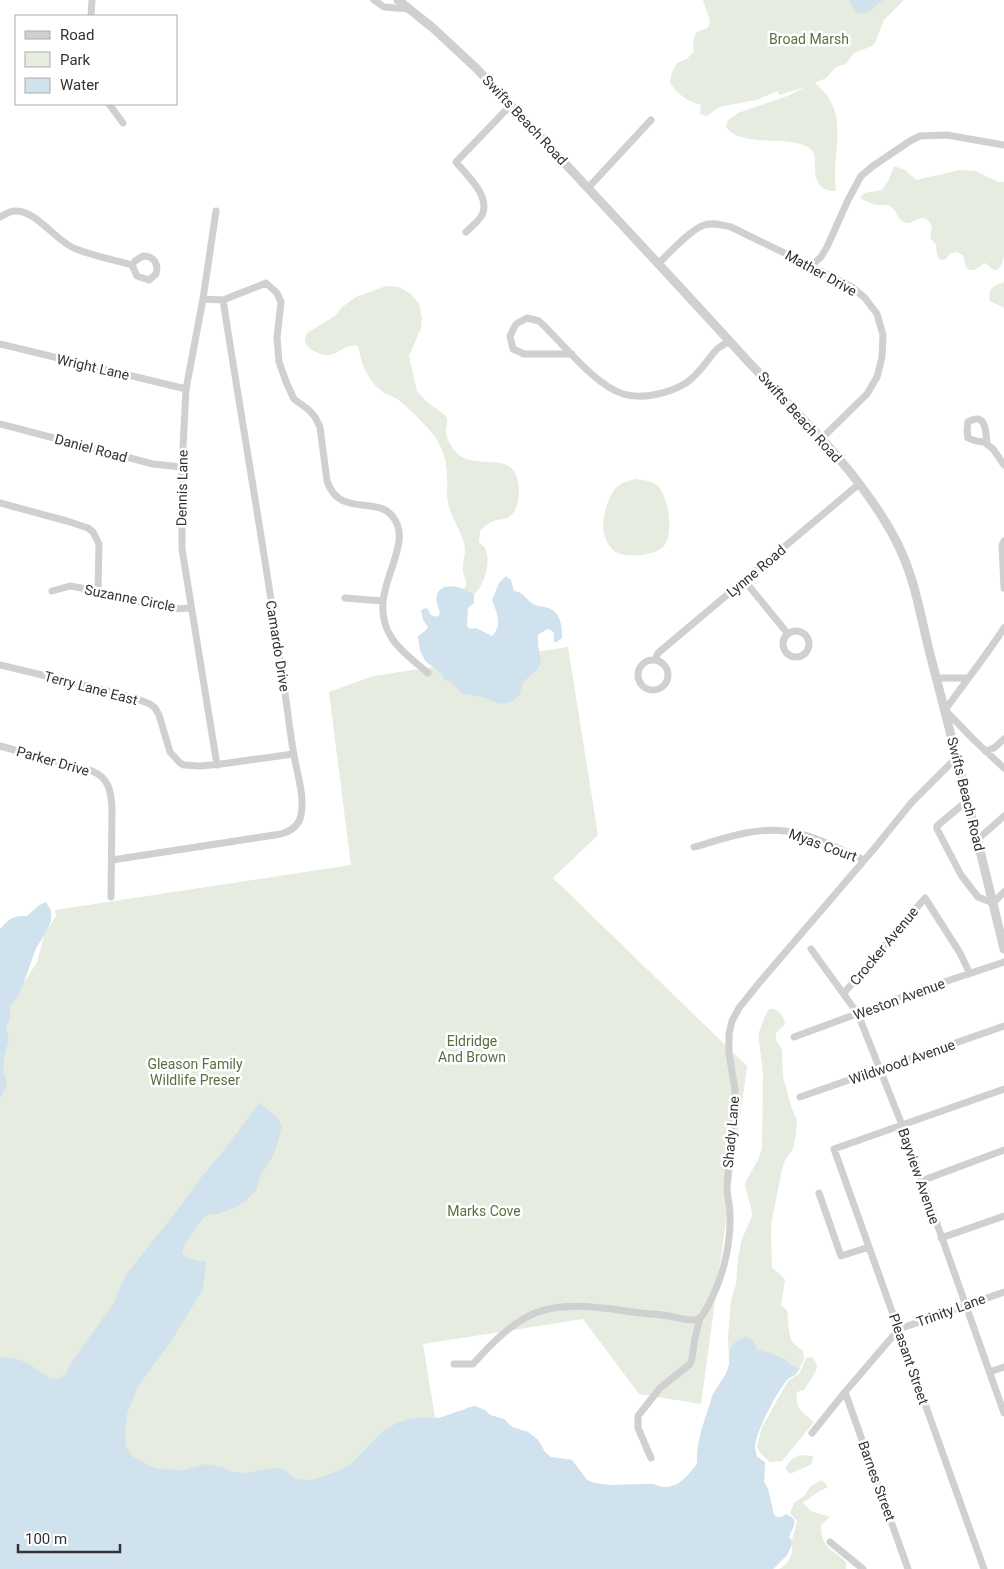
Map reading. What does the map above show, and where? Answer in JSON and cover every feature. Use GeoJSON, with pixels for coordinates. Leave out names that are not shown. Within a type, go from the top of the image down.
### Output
{"type":"FeatureCollection","features":[{"type":"Feature","properties":{"kind":"street"},"geometry":{"type":"LineString","coordinates":[[91,15],[92,0]]}},
{"type":"Feature","properties":{"kind":"street"},"geometry":{"type":"LineString","coordinates":[[374,0],[384,7],[410,9]]}},
{"type":"Feature","properties":{"kind":"street","name":"Swifts Beach Road"},"geometry":{"type":"LineString","coordinates":[[398,0],[433,28],[476,68],[730,341],[859,484],[892,534],[916,589],[1004,949]]}},
{"type":"Feature","properties":{"kind":"street"},"geometry":{"type":"LineString","coordinates":[[110,105],[123,124]]}},
{"type":"Feature","properties":{"kind":"street"},"geometry":{"type":"LineString","coordinates":[[466,232],[482,215],[485,204],[482,194],[456,162],[511,105]]}},
{"type":"Feature","properties":{"kind":"street"},"geometry":{"type":"LineString","coordinates":[[588,188],[651,120]]}},
{"type":"Feature","properties":{"kind":"street"},"geometry":{"type":"LineString","coordinates":[[811,266],[822,256],[828,247],[850,194],[861,176],[910,141],[920,136],[947,135],[1004,144]]}},
{"type":"Feature","properties":{"kind":"street"},"geometry":{"type":"LineString","coordinates":[[0,217],[15,211],[30,215],[61,241],[75,249],[132,265]]}},
{"type":"Feature","properties":{"kind":"street","name":"Dennis Lane"},"geometry":{"type":"LineString","coordinates":[[216,211],[203,299],[186,389],[182,467],[182,549],[217,765]]}},
{"type":"Feature","properties":{"kind":"street","name":"Mather Drive"},"geometry":{"type":"LineString","coordinates":[[658,264],[704,225],[717,224],[731,227],[811,266],[852,287],[865,298],[877,314],[883,335],[882,357],[877,377],[867,394],[820,439]]}},
{"type":"Feature","properties":{"kind":"street"},"geometry":{"type":"LineString","coordinates":[[203,299],[223,300],[266,283],[277,292],[280,302],[277,338],[279,362],[286,384],[294,398],[309,410],[320,427],[327,481],[330,488],[341,500],[348,503],[377,506],[386,510],[398,525],[399,541],[383,601],[384,622],[389,636],[400,649],[428,673]]}},
{"type":"Feature","properties":{"kind":"street","name":"Camardo Drive"},"geometry":{"type":"LineString","coordinates":[[112,860],[289,832],[297,824],[302,814],[302,799],[223,300]]}},
{"type":"Feature","properties":{"kind":"street"},"geometry":{"type":"LineString","coordinates":[[572,354],[524,354],[513,349],[510,336],[516,324],[527,318],[539,321],[600,381],[623,394],[645,396],[667,392],[688,382],[718,348],[730,341]]}},
{"type":"Feature","properties":{"kind":"street","name":"Wright Lane"},"geometry":{"type":"LineString","coordinates":[[0,344],[186,389]]}},
{"type":"Feature","properties":{"kind":"street","name":"Daniel Road"},"geometry":{"type":"LineString","coordinates":[[0,424],[153,464],[182,467]]}},
{"type":"Feature","properties":{"kind":"street"},"geometry":{"type":"LineString","coordinates":[[987,444],[993,449],[1004,465]]}},
{"type":"Feature","properties":{"kind":"street","name":"Lynne Road"},"geometry":{"type":"LineString","coordinates":[[655,660],[658,653],[859,484]]}},
{"type":"Feature","properties":{"kind":"street"},"geometry":{"type":"LineString","coordinates":[[0,503],[67,521],[88,528],[93,532],[99,544],[98,591]]}},
{"type":"Feature","properties":{"kind":"street"},"geometry":{"type":"LineString","coordinates":[[1004,541],[1002,545],[1002,570],[1004,588]]}},
{"type":"Feature","properties":{"kind":"street"},"geometry":{"type":"LineString","coordinates":[[744,580],[788,634]]}},
{"type":"Feature","properties":{"kind":"street","name":"Suzanne Circle"},"geometry":{"type":"LineString","coordinates":[[52,591],[70,586],[169,609],[191,608]]}},
{"type":"Feature","properties":{"kind":"street"},"geometry":{"type":"LineString","coordinates":[[345,598],[383,601]]}},
{"type":"Feature","properties":{"kind":"street"},"geometry":{"type":"LineString","coordinates":[[1004,628],[986,657],[967,678],[945,710],[1004,768]]}},
{"type":"Feature","properties":{"kind":"street","name":"Lynne Road"},"geometry":{"type":"LineString","coordinates":[[655,660],[665,666],[669,677],[663,687],[652,691],[641,685],[638,674],[644,664],[655,660]]}},
{"type":"Feature","properties":{"kind":"street","name":"Terry Lane East"},"geometry":{"type":"LineString","coordinates":[[0,665],[129,696],[150,704],[155,708],[158,715],[170,752],[180,763],[189,766],[217,765],[294,754]]}},
{"type":"Feature","properties":{"kind":"street"},"geometry":{"type":"LineString","coordinates":[[937,678],[967,678]]}},
{"type":"Feature","properties":{"kind":"street"},"geometry":{"type":"LineString","coordinates":[[985,751],[994,748],[1004,739]]}},
{"type":"Feature","properties":{"kind":"street","name":"Parker Drive"},"geometry":{"type":"LineString","coordinates":[[0,746],[92,771],[104,778],[112,798],[111,897]]}},
{"type":"Feature","properties":{"kind":"street","name":"Shady Lane"},"geometry":{"type":"LineString","coordinates":[[651,1458],[638,1428],[638,1416],[660,1388],[690,1364],[700,1318],[720,1278],[724,1262],[730,1223],[727,1186],[735,1090],[729,1053],[729,1034],[732,1021],[739,1008],[759,983],[912,802],[957,756]]}},
{"type":"Feature","properties":{"kind":"street"},"geometry":{"type":"LineString","coordinates":[[968,800],[937,826],[961,875],[978,897],[993,902],[1004,892]]}},
{"type":"Feature","properties":{"kind":"street"},"geometry":{"type":"LineString","coordinates":[[978,840],[1004,816]]}},
{"type":"Feature","properties":{"kind":"street","name":"Myas Court"},"geometry":{"type":"LineString","coordinates":[[694,847],[745,834],[764,831],[784,831],[807,836],[864,860]]}},
{"type":"Feature","properties":{"kind":"street","name":"Crocker Avenue"},"geometry":{"type":"LineString","coordinates":[[844,993],[925,898],[960,953],[970,974]]}},
{"type":"Feature","properties":{"kind":"street","name":"Bayview Avenue"},"geometry":{"type":"LineString","coordinates":[[811,949],[858,1014],[902,1125],[1004,1414]]}},
{"type":"Feature","properties":{"kind":"street","name":"Weston Avenue"},"geometry":{"type":"LineString","coordinates":[[794,1037],[1004,962]]}},
{"type":"Feature","properties":{"kind":"street","name":"Wildwood Avenue"},"geometry":{"type":"LineString","coordinates":[[800,1096],[1004,1026]]}},
{"type":"Feature","properties":{"kind":"street"},"geometry":{"type":"LineString","coordinates":[[902,1125],[1004,1089]]}},
{"type":"Feature","properties":{"kind":"street","name":"Pleasant Street"},"geometry":{"type":"LineString","coordinates":[[902,1125],[834,1149],[984,1569]]}},
{"type":"Feature","properties":{"kind":"street"},"geometry":{"type":"LineString","coordinates":[[921,1181],[1004,1150]]}},
{"type":"Feature","properties":{"kind":"street"},"geometry":{"type":"LineString","coordinates":[[819,1192],[841,1256],[869,1247]]}},
{"type":"Feature","properties":{"kind":"street"},"geometry":{"type":"LineString","coordinates":[[941,1238],[1004,1216]]}},
{"type":"Feature","properties":{"kind":"street","name":"Trinity Lane"},"geometry":{"type":"LineString","coordinates":[[899,1329],[1004,1292]]}},
{"type":"Feature","properties":{"kind":"street"},"geometry":{"type":"LineString","coordinates":[[454,1364],[473,1364],[510,1327],[536,1313],[566,1306],[587,1306],[686,1320],[700,1318]]}},
{"type":"Feature","properties":{"kind":"street"},"geometry":{"type":"LineString","coordinates":[[812,1433],[899,1329]]}},
{"type":"Feature","properties":{"kind":"street"},"geometry":{"type":"LineString","coordinates":[[989,1372],[1004,1367]]}},
{"type":"Feature","properties":{"kind":"street","name":"Barnes Street"},"geometry":{"type":"LineString","coordinates":[[845,1392],[908,1569]]}},
{"type":"Feature","properties":{"kind":"street"},"geometry":{"type":"LineString","coordinates":[[830,1542],[863,1569]]}},
{"type":"Feature","properties":{"kind":"green space","name":"Broad Marsh"},"geometry":{"type":"Polygon","coordinates":[[[703,0],[850,0],[871,9],[883,0],[904,0],[884,20],[872,46],[854,53],[846,64],[836,67],[826,78],[815,83],[827,95],[837,121],[836,191],[827,190],[816,179],[815,158],[813,152],[808,147],[794,142],[741,137],[726,127],[728,120],[738,113],[790,95],[805,87],[779,95],[778,91],[756,100],[719,107],[707,116],[700,114],[701,105],[683,97],[670,83],[672,72],[677,63],[687,59],[694,51],[693,41],[696,32],[708,28],[710,21],[703,0]]]}},
{"type":"Feature","properties":{"kind":"green space"},"geometry":{"type":"Polygon","coordinates":[[[894,166],[905,170],[916,180],[960,170],[976,171],[998,182],[1004,182],[1004,255],[999,268],[995,270],[985,263],[974,270],[969,270],[966,267],[963,255],[956,252],[950,254],[945,260],[940,260],[937,255],[936,245],[930,238],[932,227],[926,219],[923,218],[906,223],[901,220],[890,206],[876,205],[860,198],[864,193],[882,190],[894,166]]]}},
{"type":"Feature","properties":{"kind":"green space"},"geometry":{"type":"Polygon","coordinates":[[[1004,282],[1004,308],[990,301],[989,297],[992,288],[1004,282]]]}},
{"type":"Feature","properties":{"kind":"green space"},"geometry":{"type":"Polygon","coordinates":[[[386,286],[403,289],[411,294],[419,304],[422,318],[421,328],[409,356],[417,391],[427,402],[446,416],[446,434],[452,446],[464,458],[504,464],[514,471],[517,477],[519,491],[517,506],[514,512],[507,518],[491,522],[480,531],[479,542],[485,548],[488,560],[484,579],[474,595],[464,589],[466,582],[463,569],[465,549],[448,503],[446,465],[436,438],[406,406],[383,392],[373,383],[363,365],[358,346],[347,347],[333,354],[323,355],[315,352],[305,342],[307,333],[335,316],[342,307],[356,297],[386,286]]]}},
{"type":"Feature","properties":{"kind":"green space"},"geometry":{"type":"Polygon","coordinates":[[[635,479],[652,482],[661,490],[665,497],[669,515],[669,533],[664,546],[655,552],[627,555],[616,552],[608,544],[603,525],[607,503],[613,491],[621,484],[635,479]]]}},
{"type":"Feature","properties":{"kind":"green space"},"geometry":{"type":"Polygon","coordinates":[[[568,647],[598,835],[553,878],[747,1066],[701,1404],[639,1394],[583,1319],[423,1344],[435,1417],[439,1418],[455,1414],[474,1406],[480,1408],[490,1415],[504,1419],[512,1427],[528,1432],[538,1440],[545,1452],[551,1457],[572,1460],[587,1480],[594,1483],[609,1485],[653,1484],[668,1487],[678,1484],[693,1471],[697,1464],[698,1443],[713,1394],[726,1374],[729,1365],[728,1336],[731,1301],[736,1284],[742,1239],[752,1216],[745,1187],[762,1148],[763,1074],[759,1032],[769,1009],[778,1011],[782,1015],[785,1024],[776,1033],[776,1040],[782,1050],[783,1077],[797,1120],[793,1149],[785,1160],[782,1169],[772,1220],[772,1268],[785,1280],[781,1305],[787,1310],[791,1338],[803,1350],[804,1359],[796,1375],[789,1378],[775,1398],[761,1427],[755,1443],[755,1449],[757,1457],[765,1462],[764,1482],[768,1489],[774,1515],[782,1517],[786,1514],[791,1516],[794,1521],[789,1537],[792,1540],[797,1521],[790,1513],[794,1503],[804,1496],[811,1486],[822,1480],[828,1487],[803,1503],[811,1511],[830,1517],[821,1525],[821,1533],[828,1547],[846,1562],[846,1569],[779,1569],[789,1559],[792,1545],[787,1555],[773,1569],[374,1569],[0,1543],[0,929],[11,919],[27,916],[38,906],[46,902],[51,915],[48,928],[56,916],[55,910],[351,865],[329,692],[373,676],[568,647]],[[44,936],[36,948],[24,983],[37,962],[44,936]]]}},
{"type":"Feature","properties":{"kind":"green space"},"geometry":{"type":"Polygon","coordinates":[[[812,1357],[817,1364],[816,1371],[804,1390],[797,1392],[796,1397],[800,1409],[814,1422],[782,1461],[770,1462],[760,1453],[757,1446],[762,1427],[788,1381],[799,1374],[806,1358],[812,1357]]]}},
{"type":"Feature","properties":{"kind":"green space"},"geometry":{"type":"Polygon","coordinates":[[[800,1455],[813,1456],[812,1464],[790,1474],[785,1468],[792,1459],[800,1455]]]}},
{"type":"Feature","properties":{"kind":"water"},"geometry":{"type":"Polygon","coordinates":[[[849,0],[883,0],[869,11],[860,13],[856,11],[849,0]]]}},
{"type":"Feature","properties":{"kind":"water"},"geometry":{"type":"Polygon","coordinates":[[[506,576],[511,580],[514,591],[522,594],[537,606],[552,610],[558,616],[562,638],[554,642],[554,633],[547,629],[538,635],[541,664],[523,682],[520,695],[512,701],[500,704],[483,697],[461,693],[452,683],[445,680],[441,673],[425,661],[420,650],[418,636],[428,627],[423,620],[421,611],[427,608],[431,615],[438,617],[440,612],[437,595],[440,590],[451,586],[467,590],[474,595],[474,603],[468,608],[467,626],[470,629],[476,628],[492,636],[498,623],[492,600],[499,583],[506,576]]]}},
{"type":"Feature","properties":{"kind":"water"},"geometry":{"type":"Polygon","coordinates":[[[46,902],[51,911],[51,921],[36,948],[19,995],[10,1007],[10,1018],[6,1028],[9,1040],[3,1070],[7,1085],[0,1098],[0,929],[11,919],[27,916],[38,906],[46,902]]]}},
{"type":"Feature","properties":{"kind":"water"},"geometry":{"type":"Polygon","coordinates":[[[259,1103],[276,1116],[282,1126],[275,1152],[261,1173],[256,1191],[237,1207],[204,1217],[185,1244],[182,1252],[185,1257],[206,1261],[203,1289],[172,1340],[137,1388],[127,1414],[125,1430],[126,1447],[132,1456],[156,1468],[184,1470],[205,1464],[223,1467],[232,1472],[248,1473],[272,1468],[283,1469],[296,1479],[312,1480],[338,1471],[351,1464],[381,1433],[395,1424],[411,1418],[439,1418],[474,1406],[485,1410],[490,1415],[504,1419],[512,1427],[528,1432],[538,1440],[545,1452],[551,1457],[572,1460],[587,1480],[594,1483],[609,1485],[653,1484],[668,1487],[678,1484],[697,1464],[701,1431],[713,1394],[726,1374],[729,1365],[730,1349],[734,1343],[746,1336],[753,1340],[758,1350],[778,1356],[794,1367],[800,1368],[786,1381],[778,1394],[763,1421],[755,1445],[757,1457],[765,1462],[764,1482],[768,1489],[774,1515],[782,1517],[786,1514],[791,1516],[794,1521],[789,1537],[792,1543],[787,1555],[773,1569],[0,1569],[0,1357],[26,1362],[49,1378],[59,1379],[65,1375],[73,1360],[114,1303],[125,1276],[259,1103]]]}},
{"type":"Feature","properties":{"kind":"park label","name":"Eldridge And Brown"},"geometry":{"type":"Point","coordinates":[472,1050]}},
{"type":"Feature","properties":{"kind":"park label","name":"Gleason Family Wildlife Preser"},"geometry":{"type":"Point","coordinates":[195,1072]}},
{"type":"Feature","properties":{"kind":"park label","name":"Marks Cove"},"geometry":{"type":"Point","coordinates":[484,1211]}}]}
